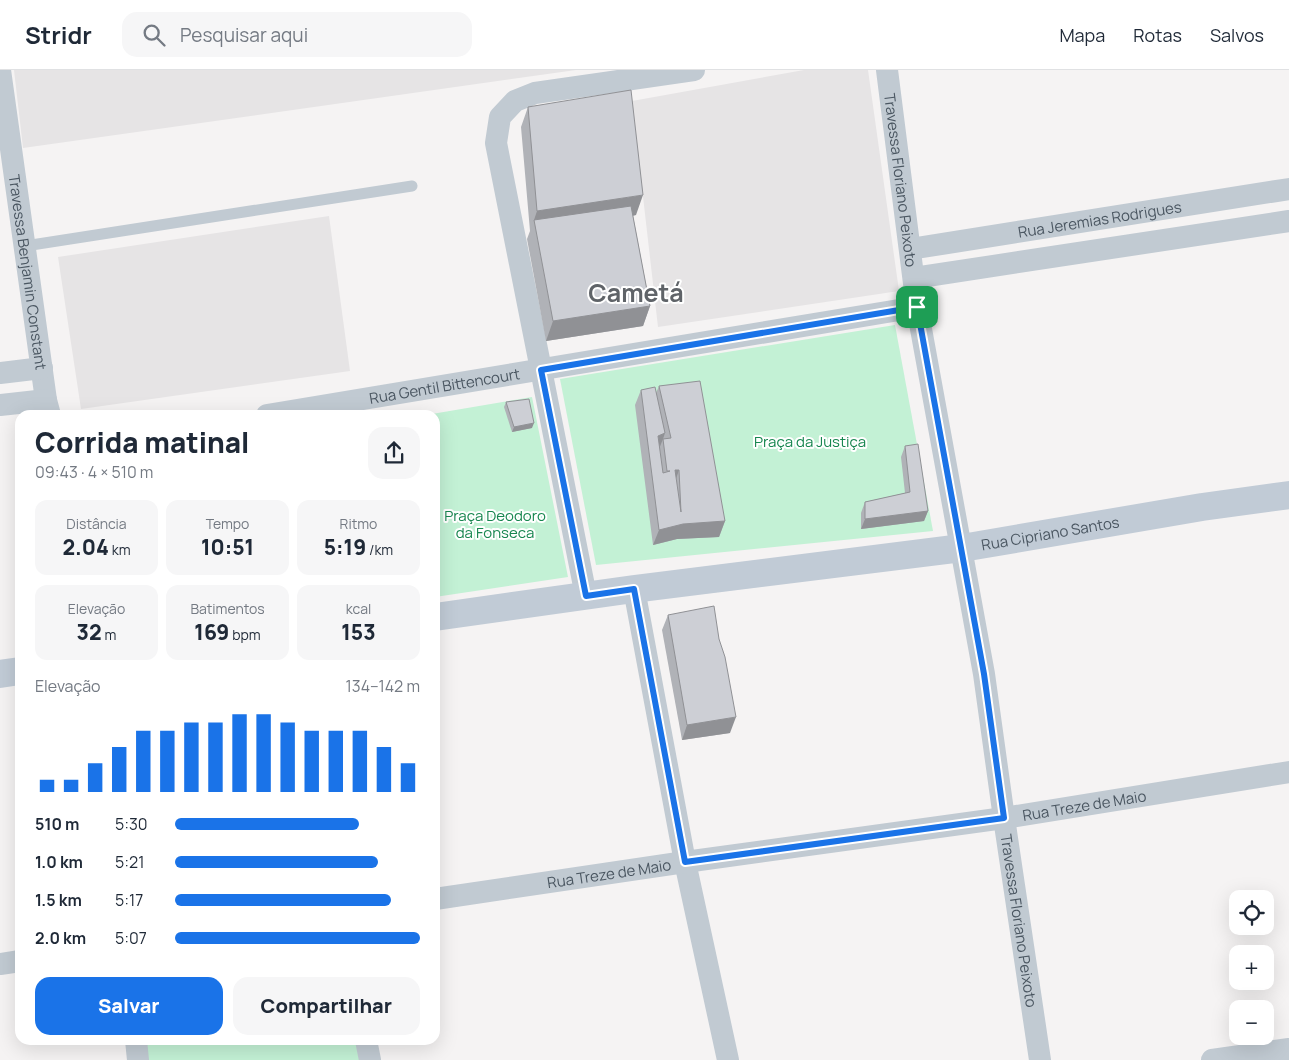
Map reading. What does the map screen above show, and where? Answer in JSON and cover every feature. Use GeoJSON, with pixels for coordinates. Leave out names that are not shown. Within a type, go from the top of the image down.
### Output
{"type":"FeatureCollection","features":[{"type":"Feature","properties":{"kind":"main road","name":"Rua Cipriano Santos"},"geometry":{"type":"LineString","coordinates":[[440,616],[634,589],[962,548],[1202,507],[1289,495]]}},
{"type":"Feature","properties":{"kind":"main road"},"geometry":{"type":"LineString","coordinates":[[0,674],[15,672]]}},
{"type":"Feature","properties":{"kind":"street","name":"Travessa Benjamin Constant"},"geometry":{"type":"LineString","coordinates":[[0,70],[48,408]]}},
{"type":"Feature","properties":{"kind":"street"},"geometry":{"type":"LineString","coordinates":[[586,596],[496,143],[500,117],[515,101],[535,93],[694,70]]}},
{"type":"Feature","properties":{"kind":"street","name":"Travessa Floriano Peixoto"},"geometry":{"type":"LineString","coordinates":[[887,70],[917,307],[984,674],[1040,1060]]}},
{"type":"Feature","properties":{"kind":"street","name":"Rua Jeremias Rodrigues"},"geometry":{"type":"LineString","coordinates":[[910,250],[1289,189]]}},
{"type":"Feature","properties":{"kind":"street","name":"Rua Jeremias Rodrigues"},"geometry":{"type":"LineString","coordinates":[[914,278],[1289,221]]}},
{"type":"Feature","properties":{"kind":"street","name":"Rua Gentil Bittencourt"},"geometry":{"type":"LineString","coordinates":[[297,410],[917,307]]}},
{"type":"Feature","properties":{"kind":"street"},"geometry":{"type":"LineString","coordinates":[[0,373],[42,368]]}},
{"type":"Feature","properties":{"kind":"street"},"geometry":{"type":"LineString","coordinates":[[0,405],[48,408]]}},
{"type":"Feature","properties":{"kind":"street"},"geometry":{"type":"LineString","coordinates":[[634,589],[685,862],[728,1060]]}},
{"type":"Feature","properties":{"kind":"street","name":"Rua Treze de Maio"},"geometry":{"type":"LineString","coordinates":[[440,898],[1004,818],[1289,772]]}},
{"type":"Feature","properties":{"kind":"street"},"geometry":{"type":"LineString","coordinates":[[0,964],[15,962]]}},
{"type":"Feature","properties":{"kind":"street"},"geometry":{"type":"LineString","coordinates":[[136,1045],[138,1060]]}},
{"type":"Feature","properties":{"kind":"street"},"geometry":{"type":"LineString","coordinates":[[367,1045],[370,1060]]}},
{"type":"Feature","properties":{"kind":"street"},"geometry":{"type":"LineString","coordinates":[[1212,1060],[1289,1049]]}},
{"type":"Feature","properties":{"kind":"lane"},"geometry":{"type":"LineString","coordinates":[[25,246],[412,186]]}},
{"type":"Feature","properties":{"kind":"shaded area"},"geometry":{"type":"Polygon","coordinates":[[[14,70],[576,70],[23,148],[14,70]]]}},
{"type":"Feature","properties":{"kind":"shaded area"},"geometry":{"type":"Polygon","coordinates":[[[804,70],[868,70],[899,291],[658,327],[632,101],[804,70]]]}},
{"type":"Feature","properties":{"kind":"shaded area"},"geometry":{"type":"Polygon","coordinates":[[[329,216],[350,371],[81,409],[58,257],[329,216]]]}},
{"type":"Feature","properties":{"kind":"green space","name":"Praça da Justiça"},"geometry":{"type":"Polygon","coordinates":[[[895,325],[933,531],[596,565],[560,379],[895,325]]]}},
{"type":"Feature","properties":{"kind":"green space","name":"Praça Deodoro da Fonseca"},"geometry":{"type":"Polygon","coordinates":[[[532,397],[568,577],[440,596],[440,413],[532,397]]]}},
{"type":"Feature","properties":{"kind":"green space"},"geometry":{"type":"Polygon","coordinates":[[[144,1045],[359,1045],[363,1060],[146,1060],[144,1045]]]}},
{"type":"Feature","properties":{"kind":"building"},"geometry":{"type":"Polygon","coordinates":[[[631,90],[643,195],[537,211],[528,107],[631,90]]]}},
{"type":"Feature","properties":{"kind":"building"},"geometry":{"type":"Polygon","coordinates":[[[631,206],[650,306],[553,321],[534,220],[631,206]]]}},
{"type":"Feature","properties":{"kind":"building"},"geometry":{"type":"Polygon","coordinates":[[[700,381],[725,521],[683,524],[659,530],[641,390],[655,387],[665,433],[658,436],[663,473],[670,471],[667,471],[663,439],[671,438],[659,386],[700,381]],[[675,470],[681,512],[679,470],[675,470]]]}},
{"type":"Feature","properties":{"kind":"building"},"geometry":{"type":"Polygon","coordinates":[[[529,399],[534,423],[514,427],[506,402],[529,399]]]}},
{"type":"Feature","properties":{"kind":"building"},"geometry":{"type":"Polygon","coordinates":[[[918,444],[928,511],[865,519],[865,502],[910,492],[905,446],[918,444]]]}},
{"type":"Feature","properties":{"kind":"building"},"geometry":{"type":"Polygon","coordinates":[[[714,606],[719,639],[725,657],[736,717],[687,725],[668,615],[714,606]]]}},
{"type":"Feature","properties":{"kind":"district","name":"Cametá"},"geometry":{"type":"Point","coordinates":[636,292]}},
{"type":"Feature","properties":{"kind":"route"},"geometry":{"type":"LineString","coordinates":[[917,307],[984,674],[1004,818],[685,862],[634,589],[586,596],[541,370],[917,307]]}}]}
